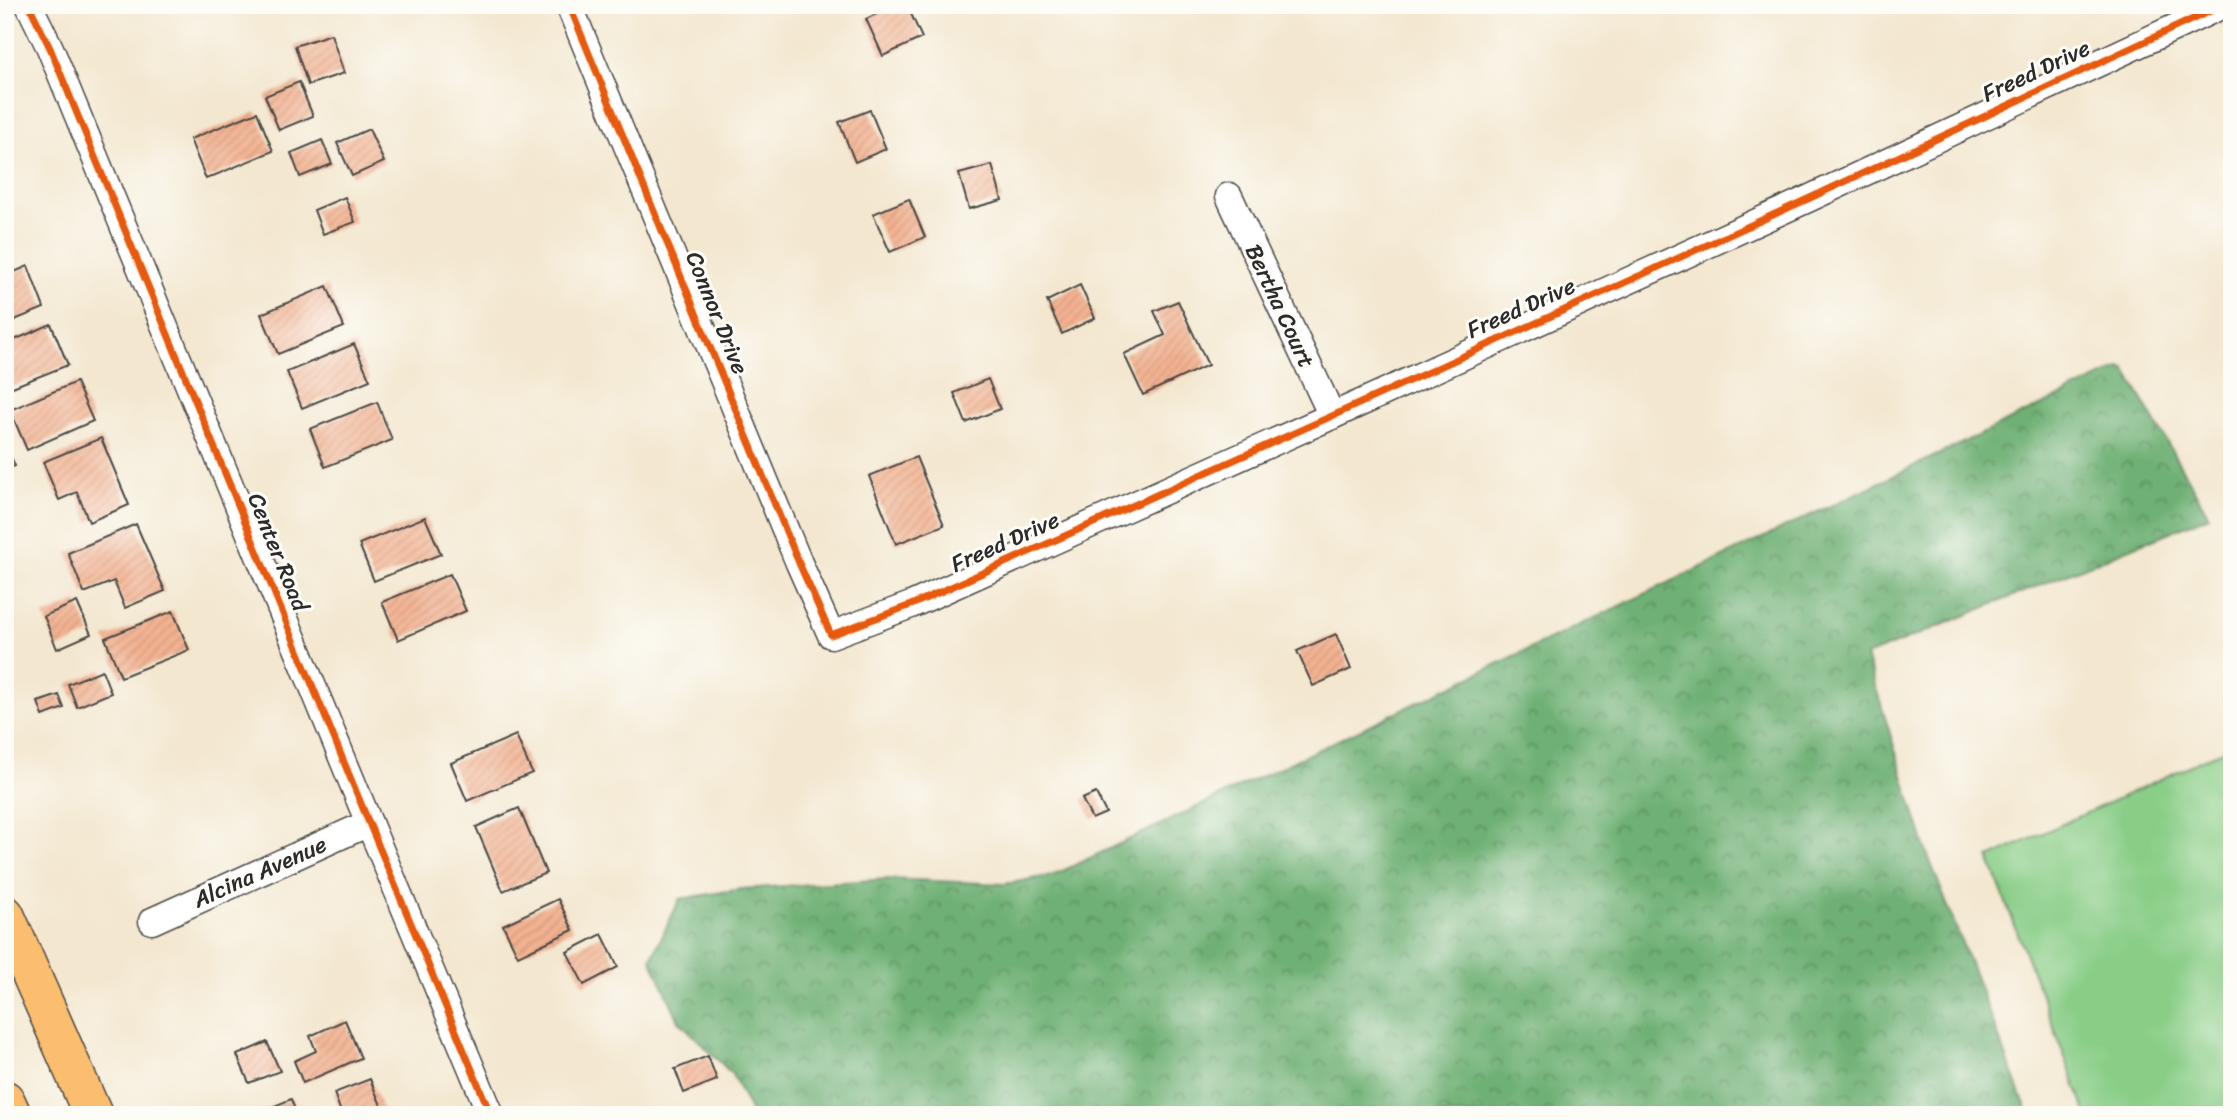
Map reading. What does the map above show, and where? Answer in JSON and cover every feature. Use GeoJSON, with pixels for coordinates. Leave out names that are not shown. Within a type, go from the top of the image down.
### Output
{"type":"FeatureCollection","features":[{"type":"Feature","properties":{"kind":"main road"},"geometry":{"type":"LineString","coordinates":[[5,915],[93,1115]]}},
{"type":"Feature","properties":{"kind":"main road"},"geometry":{"type":"LineString","coordinates":[[5,1100],[12,1115]]}},
{"type":"Feature","properties":{"kind":"street","name":"Center Road"},"geometry":{"type":"LineString","coordinates":[[29,5],[56,61],[491,1115]]}},
{"type":"Feature","properties":{"kind":"street","name":"Connor Drive"},"geometry":{"type":"LineString","coordinates":[[569,5],[831,635]]}},
{"type":"Feature","properties":{"kind":"street","name":"Freed Drive"},"geometry":{"type":"LineString","coordinates":[[831,635],[911,605],[1332,416],[1810,198],[2223,5]]}},
{"type":"Feature","properties":{"kind":"street","name":"Bertha Court"},"geometry":{"type":"LineString","coordinates":[[1229,196],[1332,416]]}},
{"type":"Feature","properties":{"kind":"street","name":"Alcina Avenue"},"geometry":{"type":"LineString","coordinates":[[152,920],[369,823]]}},
{"type":"Feature","properties":{"kind":"green space"},"geometry":{"type":"Polygon","coordinates":[[[2120,368],[2125,369],[2209,516],[1866,656],[1927,853],[2029,1115],[752,1115],[732,1074],[679,1021],[651,959],[680,899],[741,889],[888,879],[1005,884],[1054,875],[2120,368]]]}},
{"type":"Feature","properties":{"kind":"green space"},"geometry":{"type":"Polygon","coordinates":[[[2232,746],[2232,1115],[2087,1115],[1989,858],[2232,746]]]}},
{"type":"Feature","properties":{"kind":"building"},"geometry":{"type":"Polygon","coordinates":[[[895,5],[907,5],[922,38],[883,56],[866,19],[895,5]]]}},
{"type":"Feature","properties":{"kind":"building"},"geometry":{"type":"Polygon","coordinates":[[[331,34],[344,73],[308,85],[295,46],[331,34]]]}},
{"type":"Feature","properties":{"kind":"building"},"geometry":{"type":"Polygon","coordinates":[[[299,82],[313,116],[279,130],[265,96],[299,82]]]}},
{"type":"Feature","properties":{"kind":"building"},"geometry":{"type":"Polygon","coordinates":[[[870,110],[886,149],[855,162],[839,122],[870,110]]]}},
{"type":"Feature","properties":{"kind":"building"},"geometry":{"type":"Polygon","coordinates":[[[257,112],[273,151],[206,179],[190,139],[257,112]]]}},
{"type":"Feature","properties":{"kind":"building"},"geometry":{"type":"Polygon","coordinates":[[[369,129],[384,162],[352,176],[337,143],[369,129]]]}},
{"type":"Feature","properties":{"kind":"building"},"geometry":{"type":"Polygon","coordinates":[[[322,140],[332,164],[300,177],[291,153],[322,140]]]}},
{"type":"Feature","properties":{"kind":"building"},"geometry":{"type":"Polygon","coordinates":[[[992,165],[1002,200],[969,209],[959,174],[992,165]]]}},
{"type":"Feature","properties":{"kind":"building"},"geometry":{"type":"Polygon","coordinates":[[[345,197],[355,222],[323,234],[314,210],[345,197]]]}},
{"type":"Feature","properties":{"kind":"building"},"geometry":{"type":"Polygon","coordinates":[[[909,199],[925,237],[890,252],[873,214],[909,199]]]}},
{"type":"Feature","properties":{"kind":"building"},"geometry":{"type":"Polygon","coordinates":[[[28,266],[44,308],[5,324],[5,276],[28,266]]]}},
{"type":"Feature","properties":{"kind":"building"},"geometry":{"type":"Polygon","coordinates":[[[1080,285],[1095,318],[1062,334],[1047,301],[1080,285]]]}},
{"type":"Feature","properties":{"kind":"building"},"geometry":{"type":"Polygon","coordinates":[[[327,286],[344,327],[278,354],[261,314],[327,286]]]}},
{"type":"Feature","properties":{"kind":"building"},"geometry":{"type":"Polygon","coordinates":[[[1178,301],[1208,365],[1143,395],[1124,354],[1165,335],[1154,311],[1178,301]]]}},
{"type":"Feature","properties":{"kind":"building"},"geometry":{"type":"Polygon","coordinates":[[[51,324],[68,365],[5,390],[5,344],[51,324]]]}},
{"type":"Feature","properties":{"kind":"building"},"geometry":{"type":"Polygon","coordinates":[[[354,344],[370,380],[302,408],[287,372],[354,344]]]}},
{"type":"Feature","properties":{"kind":"building"},"geometry":{"type":"Polygon","coordinates":[[[988,379],[1000,409],[966,423],[954,393],[988,379]]]}},
{"type":"Feature","properties":{"kind":"building"},"geometry":{"type":"Polygon","coordinates":[[[76,382],[93,421],[27,450],[10,410],[76,382]]]}},
{"type":"Feature","properties":{"kind":"building"},"geometry":{"type":"Polygon","coordinates":[[[377,402],[392,440],[325,467],[310,429],[377,402]]]}},
{"type":"Feature","properties":{"kind":"building"},"geometry":{"type":"Polygon","coordinates":[[[101,438],[129,505],[89,522],[77,492],[59,500],[43,462],[101,438]]]}},
{"type":"Feature","properties":{"kind":"building"},"geometry":{"type":"Polygon","coordinates":[[[5,443],[15,466],[5,470],[5,443]]]}},
{"type":"Feature","properties":{"kind":"building"},"geometry":{"type":"Polygon","coordinates":[[[916,457],[944,525],[896,544],[869,476],[916,457]]]}},
{"type":"Feature","properties":{"kind":"building"},"geometry":{"type":"Polygon","coordinates":[[[425,517],[441,554],[374,581],[359,544],[425,517]]]}},
{"type":"Feature","properties":{"kind":"building"},"geometry":{"type":"Polygon","coordinates":[[[136,524],[165,591],[125,608],[114,581],[84,593],[68,553],[136,524]]]}},
{"type":"Feature","properties":{"kind":"building"},"geometry":{"type":"Polygon","coordinates":[[[450,574],[466,611],[398,640],[382,602],[450,574]]]}},
{"type":"Feature","properties":{"kind":"building"},"geometry":{"type":"Polygon","coordinates":[[[77,602],[91,634],[57,649],[44,616],[77,602]]]}},
{"type":"Feature","properties":{"kind":"building"},"geometry":{"type":"Polygon","coordinates":[[[173,611],[189,650],[121,677],[105,638],[173,611]]]}},
{"type":"Feature","properties":{"kind":"building"},"geometry":{"type":"Polygon","coordinates":[[[1336,634],[1351,669],[1313,686],[1297,651],[1336,634]]]}},
{"type":"Feature","properties":{"kind":"building"},"geometry":{"type":"Polygon","coordinates":[[[102,670],[111,693],[77,707],[68,684],[102,670]]]}},
{"type":"Feature","properties":{"kind":"building"},"geometry":{"type":"Polygon","coordinates":[[[59,695],[64,708],[43,716],[38,702],[59,695]]]}},
{"type":"Feature","properties":{"kind":"building"},"geometry":{"type":"Polygon","coordinates":[[[516,735],[532,773],[467,801],[451,763],[516,735]]]}},
{"type":"Feature","properties":{"kind":"building"},"geometry":{"type":"Polygon","coordinates":[[[1096,793],[1106,813],[1092,819],[1082,799],[1096,793]]]}},
{"type":"Feature","properties":{"kind":"building"},"geometry":{"type":"Polygon","coordinates":[[[519,808],[546,873],[503,891],[476,827],[519,808]]]}},
{"type":"Feature","properties":{"kind":"building"},"geometry":{"type":"Polygon","coordinates":[[[558,899],[573,930],[518,956],[503,925],[558,899]]]}},
{"type":"Feature","properties":{"kind":"building"},"geometry":{"type":"Polygon","coordinates":[[[602,934],[618,967],[584,985],[567,952],[602,934]]]}},
{"type":"Feature","properties":{"kind":"building"},"geometry":{"type":"Polygon","coordinates":[[[345,1020],[361,1058],[303,1083],[294,1061],[316,1051],[310,1036],[345,1020]]]}},
{"type":"Feature","properties":{"kind":"building"},"geometry":{"type":"Polygon","coordinates":[[[267,1042],[280,1071],[249,1083],[237,1055],[267,1042]]]}},
{"type":"Feature","properties":{"kind":"building"},"geometry":{"type":"Polygon","coordinates":[[[708,1056],[717,1080],[684,1093],[675,1069],[708,1056]]]}},
{"type":"Feature","properties":{"kind":"building"},"geometry":{"type":"Polygon","coordinates":[[[370,1079],[385,1115],[342,1115],[334,1093],[370,1079]]]}},
{"type":"Feature","properties":{"kind":"building"},"geometry":{"type":"Polygon","coordinates":[[[291,1099],[297,1115],[261,1115],[260,1112],[291,1099]]]}},
{"type":"Feature","properties":{"kind":"cycle path"},"geometry":{"type":"LineString","coordinates":[[29,5],[50,48],[491,1115]]}},
{"type":"Feature","properties":{"kind":"cycle path"},"geometry":{"type":"LineString","coordinates":[[569,5],[831,635],[911,605],[1332,416],[1810,198],[2223,5]]}}]}
